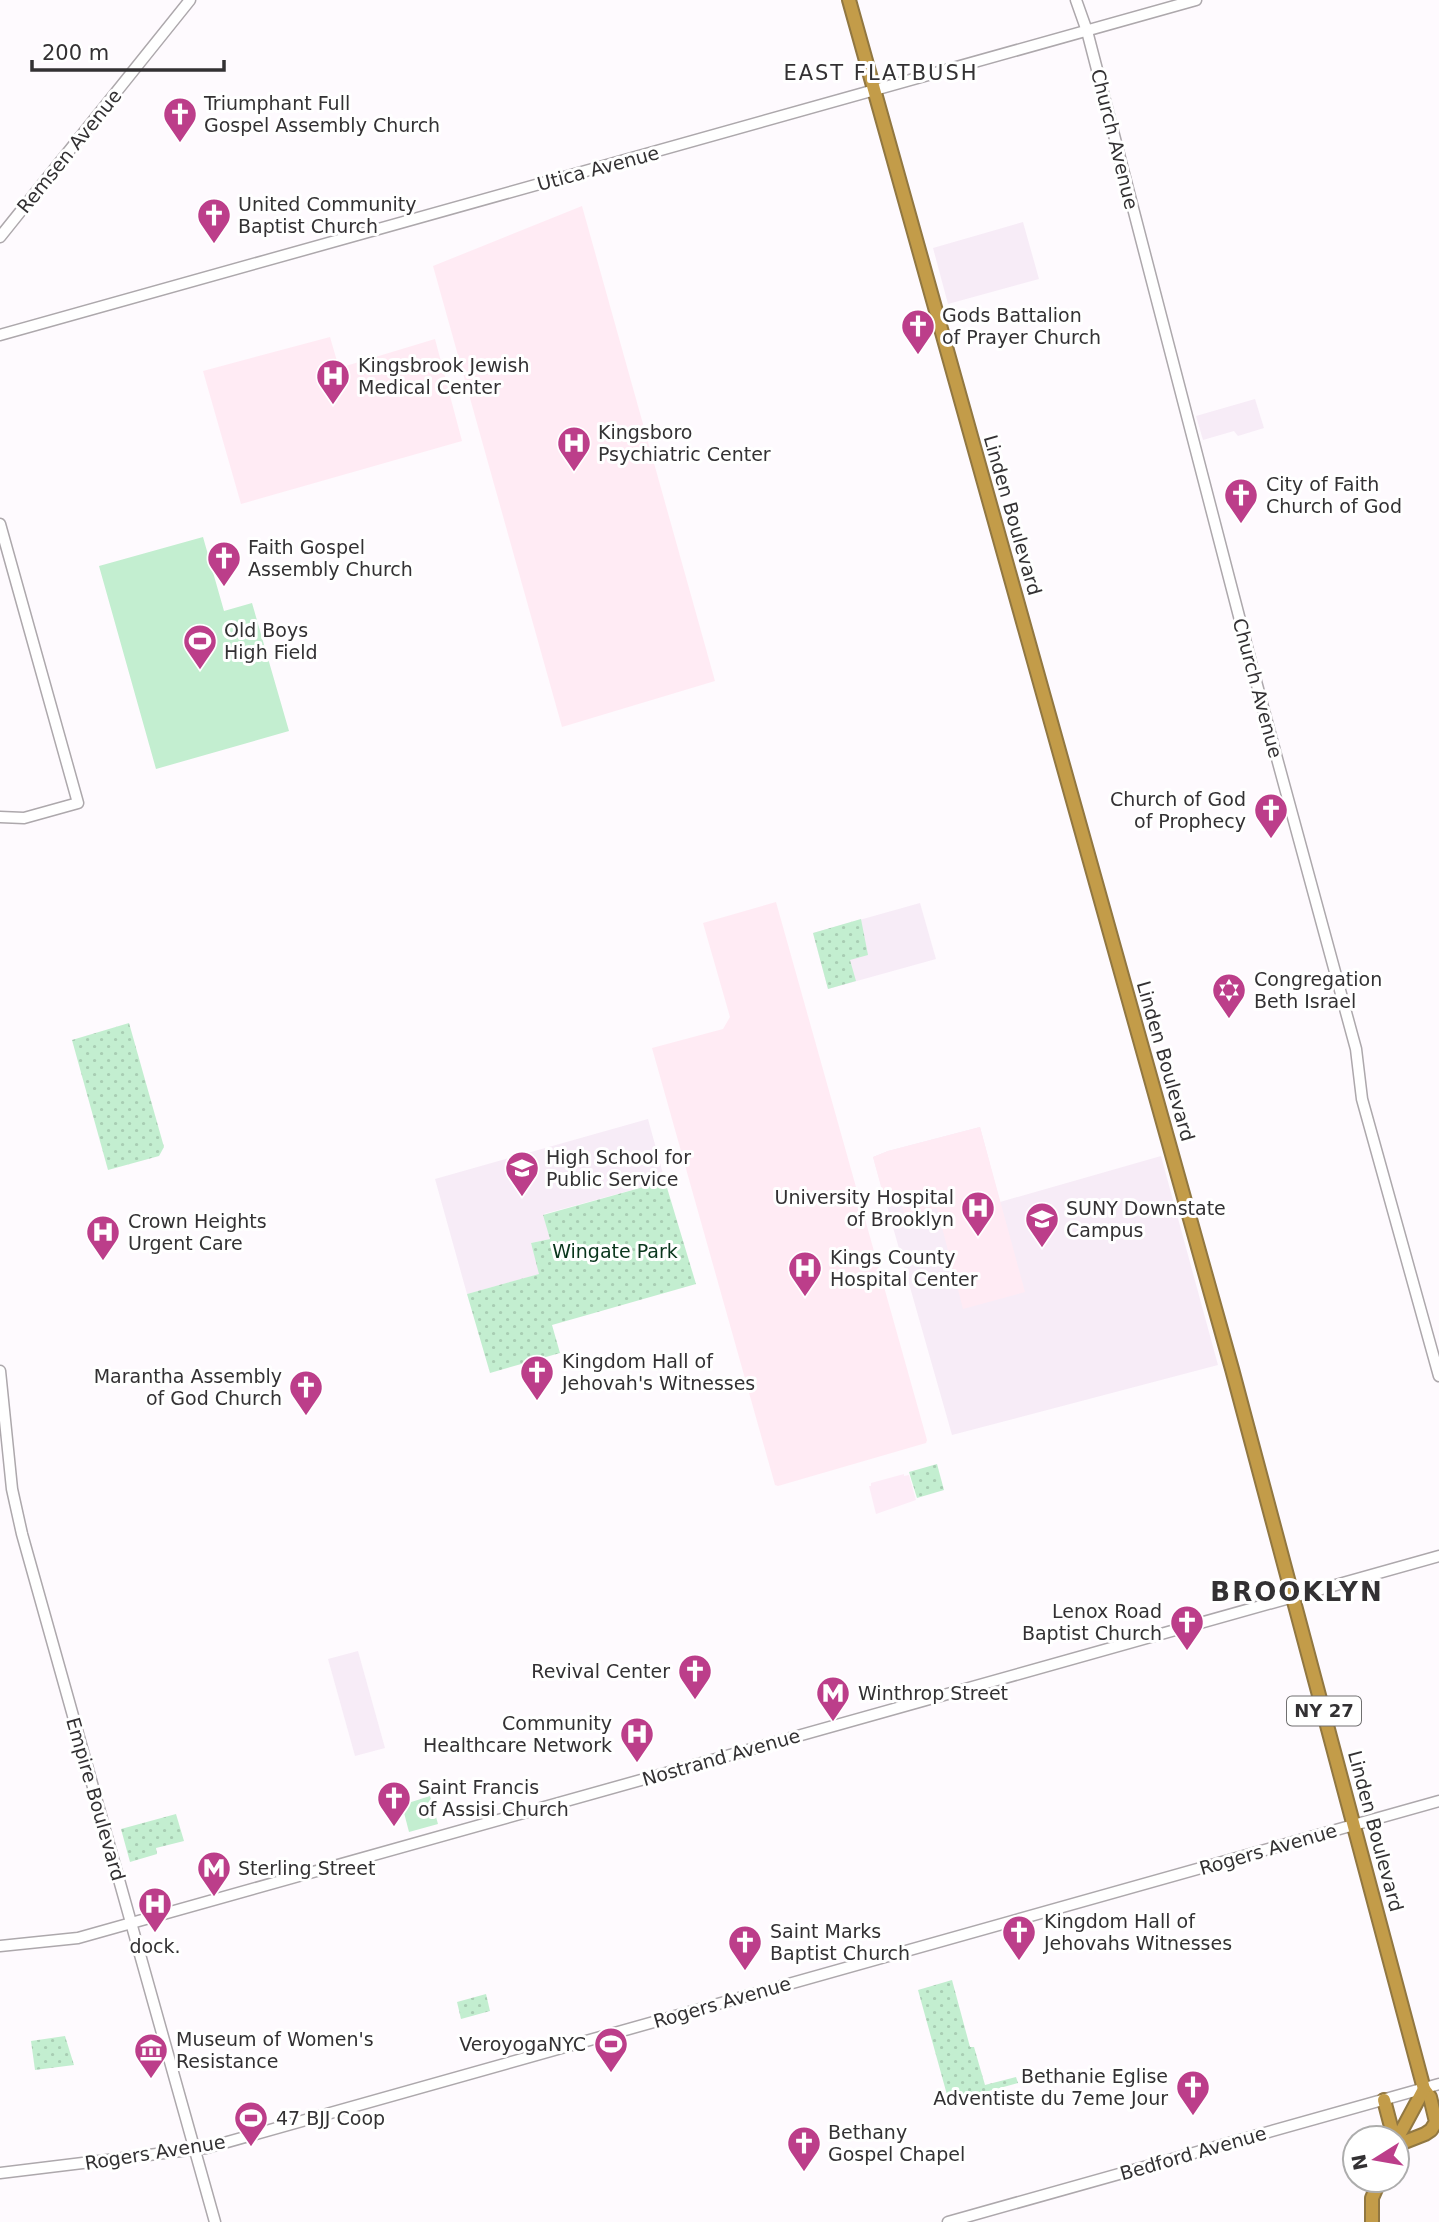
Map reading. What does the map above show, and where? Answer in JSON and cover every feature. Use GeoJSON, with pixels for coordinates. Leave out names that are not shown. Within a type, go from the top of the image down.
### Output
{"type":"FeatureCollection","features":[{"type":"Feature","properties":{"kind":"highway","name":"Linden Boulevard"},"geometry":{"type":"LineString","coordinates":[[849,0],[1227,1349],[1424,2088],[1430,2097],[1437,2127]]}},
{"type":"Feature","properties":{"kind":"highway"},"geometry":{"type":"LineString","coordinates":[[1403,2124],[1424,2088]]}},
{"type":"Feature","properties":{"kind":"highway"},"geometry":{"type":"LineString","coordinates":[[1384,2100],[1391,2124]]}},
{"type":"Feature","properties":{"kind":"highway","name":"NY 27"},"geometry":{"type":"LineString","coordinates":[[1411,2138],[1437,2127]]}},
{"type":"Feature","properties":{"kind":"highway"},"geometry":{"type":"LineString","coordinates":[[1373,2222],[1374,2194]]}},
{"type":"Feature","properties":{"kind":"main road","name":"Remsen Avenue"},"geometry":{"type":"LineString","coordinates":[[0,237],[190,0]]}},
{"type":"Feature","properties":{"kind":"main road","name":"Church Avenue"},"geometry":{"type":"LineString","coordinates":[[1076,0],[1087,31],[1254,674],[1356,1049],[1362,1099],[1439,1376]]}},
{"type":"Feature","properties":{"kind":"main road","name":"Utica Avenue"},"geometry":{"type":"LineString","coordinates":[[0,335],[1196,0]]}},
{"type":"Feature","properties":{"kind":"main road"},"geometry":{"type":"LineString","coordinates":[[0,524],[78,803],[24,818],[0,817]]}},
{"type":"Feature","properties":{"kind":"main road","name":"Empire Boulevard"},"geometry":{"type":"LineString","coordinates":[[0,1371],[12,1489],[22,1534],[215,2222]]}},
{"type":"Feature","properties":{"kind":"main road","name":"Nostrand Avenue"},"geometry":{"type":"LineString","coordinates":[[0,1946],[78,1938],[1439,1556]]}},
{"type":"Feature","properties":{"kind":"main road","name":"Rogers Avenue"},"geometry":{"type":"LineString","coordinates":[[0,2173],[195,2150],[1439,1801]]}},
{"type":"Feature","properties":{"kind":"main road","name":"Bedford Avenue"},"geometry":{"type":"LineString","coordinates":[[948,2222],[1439,2084]]}},
{"type":"Feature","properties":{"kind":"shaded area","name":"Kingsboro Psychiatric Center"},"geometry":{"type":"Polygon","coordinates":[[[582,206],[715,681],[562,727],[433,266],[582,206]]]}},
{"type":"Feature","properties":{"kind":"shaded area"},"geometry":{"type":"Polygon","coordinates":[[[1023,222],[1039,279],[948,304],[933,248],[1023,222]]]}},
{"type":"Feature","properties":{"kind":"shaded area","name":"Kingsbrook Jewish Medical Center"},"geometry":{"type":"Polygon","coordinates":[[[330,337],[339,368],[435,339],[462,441],[241,504],[203,371],[330,337]]]}},
{"type":"Feature","properties":{"kind":"shaded area"},"geometry":{"type":"Polygon","coordinates":[[[1255,399],[1264,428],[1238,436],[1234,431],[1203,440],[1196,416],[1255,399]]]}},
{"type":"Feature","properties":{"kind":"shaded area","name":"Kings County Hospital Center"},"geometry":{"type":"Polygon","coordinates":[[[776,902],[927,1440],[926,1443],[778,1486],[775,1485],[652,1048],[723,1029],[730,1017],[703,923],[776,902]]]}},
{"type":"Feature","properties":{"kind":"shaded area"},"geometry":{"type":"Polygon","coordinates":[[[920,903],[936,959],[828,989],[813,933],[920,903]]]}},
{"type":"Feature","properties":{"kind":"shaded area","name":"High School for Public Service"},"geometry":{"type":"Polygon","coordinates":[[[648,1119],[665,1181],[544,1214],[550,1239],[531,1243],[540,1274],[467,1294],[435,1179],[648,1119]]]}},
{"type":"Feature","properties":{"kind":"shaded area","name":"SUNY Downstate Campus"},"geometry":{"type":"Polygon","coordinates":[[[980,1127],[1000,1202],[1161,1156],[1218,1365],[952,1435],[873,1157],[980,1127]]]}},
{"type":"Feature","properties":{"kind":"shaded area","name":"University Hospital of Brooklyn"},"geometry":{"type":"Polygon","coordinates":[[[980,1127],[1025,1292],[963,1309],[937,1208],[905,1216],[901,1201],[886,1205],[873,1157],[980,1127]]]}},
{"type":"Feature","properties":{"kind":"shaded area"},"geometry":{"type":"Polygon","coordinates":[[[909,1475],[916,1500],[876,1514],[869,1486],[871,1483],[909,1475]]]}},
{"type":"Feature","properties":{"kind":"shaded area"},"geometry":{"type":"Polygon","coordinates":[[[358,1651],[385,1748],[355,1756],[328,1659],[358,1651]]]}},
{"type":"Feature","properties":{"kind":"green space","name":"Old Boys High Field"},"geometry":{"type":"Polygon","coordinates":[[[203,537],[224,611],[252,603],[289,731],[156,769],[99,566],[203,537]]]}},
{"type":"Feature","properties":{"kind":"green space"},"geometry":{"type":"Polygon","coordinates":[[[861,919],[868,955],[850,960],[856,981],[828,989],[813,933],[861,919]]]}},
{"type":"Feature","properties":{"kind":"green space"},"geometry":{"type":"Polygon","coordinates":[[[129,1023],[164,1147],[159,1156],[108,1170],[72,1040],[129,1023]]]}},
{"type":"Feature","properties":{"kind":"green space","name":"Wingate Park"},"geometry":{"type":"Polygon","coordinates":[[[665,1181],[696,1284],[552,1325],[560,1353],[490,1373],[467,1294],[539,1274],[531,1243],[550,1239],[543,1215],[665,1181]]]}},
{"type":"Feature","properties":{"kind":"green space"},"geometry":{"type":"Polygon","coordinates":[[[937,1464],[944,1490],[917,1498],[909,1472],[937,1464]]]}},
{"type":"Feature","properties":{"kind":"green space"},"geometry":{"type":"Polygon","coordinates":[[[430,1796],[438,1824],[409,1832],[402,1805],[430,1796]]]}},
{"type":"Feature","properties":{"kind":"green space"},"geometry":{"type":"Polygon","coordinates":[[[176,1814],[184,1841],[156,1848],[157,1854],[130,1862],[121,1829],[176,1814]]]}},
{"type":"Feature","properties":{"kind":"green space"},"geometry":{"type":"Polygon","coordinates":[[[952,1980],[970,2047],[974,2047],[985,2085],[1016,2077],[1018,2083],[949,2102],[918,1990],[952,1980]]]}},
{"type":"Feature","properties":{"kind":"green space"},"geometry":{"type":"Polygon","coordinates":[[[486,1994],[490,2011],[461,2019],[457,2002],[486,1994]]]}},
{"type":"Feature","properties":{"kind":"green space"},"geometry":{"type":"Polygon","coordinates":[[[65,2036],[74,2065],[35,2070],[31,2041],[65,2036]]]}},
{"type":"Feature","properties":{"kind":"place","name":"Triumphant Full Gospel Assembly Church"},"geometry":{"type":"Point","coordinates":[180,144]}},
{"type":"Feature","properties":{"kind":"place","name":"United Community Baptist Church"},"geometry":{"type":"Point","coordinates":[214,245]}},
{"type":"Feature","properties":{"kind":"place","name":"Gods Battalion of Prayer Church"},"geometry":{"type":"Point","coordinates":[918,356]}},
{"type":"Feature","properties":{"kind":"place","name":"Kingsbrook Jewish Medical Center"},"geometry":{"type":"Point","coordinates":[333,406]}},
{"type":"Feature","properties":{"kind":"place","name":"Kingsboro Psychiatric Center"},"geometry":{"type":"Point","coordinates":[574,473]}},
{"type":"Feature","properties":{"kind":"place","name":"City of Faith Church of God"},"geometry":{"type":"Point","coordinates":[1241,525]}},
{"type":"Feature","properties":{"kind":"place","name":"Faith Gospel Assembly Church"},"geometry":{"type":"Point","coordinates":[224,588]}},
{"type":"Feature","properties":{"kind":"place","name":"Old Boys High Field"},"geometry":{"type":"Point","coordinates":[200,671]}},
{"type":"Feature","properties":{"kind":"place","name":"Church of God of Prophecy"},"geometry":{"type":"Point","coordinates":[1271,840]}},
{"type":"Feature","properties":{"kind":"place","name":"Congregation Beth Israel"},"geometry":{"type":"Point","coordinates":[1229,1020]}},
{"type":"Feature","properties":{"kind":"place","name":"High School for Public Service"},"geometry":{"type":"Point","coordinates":[522,1198]}},
{"type":"Feature","properties":{"kind":"place","name":"University Hospital of Brooklyn"},"geometry":{"type":"Point","coordinates":[978,1238]}},
{"type":"Feature","properties":{"kind":"place","name":"SUNY Downstate Campus"},"geometry":{"type":"Point","coordinates":[1042,1249]}},
{"type":"Feature","properties":{"kind":"place","name":"Crown Heights Urgent Care"},"geometry":{"type":"Point","coordinates":[103,1262]}},
{"type":"Feature","properties":{"kind":"place","name":"Kings County Hospital Center"},"geometry":{"type":"Point","coordinates":[805,1298]}},
{"type":"Feature","properties":{"kind":"place","name":"Kingdom Hall of Jehovah's Witnesses"},"geometry":{"type":"Point","coordinates":[537,1402]}},
{"type":"Feature","properties":{"kind":"place","name":"Marantha Assembly of God Church"},"geometry":{"type":"Point","coordinates":[306,1417]}},
{"type":"Feature","properties":{"kind":"place","name":"Lenox Road Baptist Church"},"geometry":{"type":"Point","coordinates":[1187,1652]}},
{"type":"Feature","properties":{"kind":"place","name":"Revival Center"},"geometry":{"type":"Point","coordinates":[695,1701]}},
{"type":"Feature","properties":{"kind":"place","name":"Winthrop Street"},"geometry":{"type":"Point","coordinates":[833,1723]}},
{"type":"Feature","properties":{"kind":"place","name":"Community Healthcare Network"},"geometry":{"type":"Point","coordinates":[637,1764]}},
{"type":"Feature","properties":{"kind":"place","name":"Saint Francis of Assisi Church"},"geometry":{"type":"Point","coordinates":[394,1828]}},
{"type":"Feature","properties":{"kind":"place","name":"Sterling Street"},"geometry":{"type":"Point","coordinates":[214,1898]}},
{"type":"Feature","properties":{"kind":"place","name":"dock."},"geometry":{"type":"Point","coordinates":[155,1934]}},
{"type":"Feature","properties":{"kind":"place","name":"Kingdom Hall of Jehovahs Witnesses"},"geometry":{"type":"Point","coordinates":[1019,1962]}},
{"type":"Feature","properties":{"kind":"place","name":"Saint Marks Baptist Church"},"geometry":{"type":"Point","coordinates":[745,1972]}},
{"type":"Feature","properties":{"kind":"place","name":"VeroyogaNYC"},"geometry":{"type":"Point","coordinates":[611,2074]}},
{"type":"Feature","properties":{"kind":"place","name":"Museum of Women's Resistance"},"geometry":{"type":"Point","coordinates":[151,2080]}},
{"type":"Feature","properties":{"kind":"place","name":"Bethanie Eglise Adventiste du 7eme Jour"},"geometry":{"type":"Point","coordinates":[1193,2117]}},
{"type":"Feature","properties":{"kind":"place","name":"47 BJJ Coop"},"geometry":{"type":"Point","coordinates":[251,2148]}},
{"type":"Feature","properties":{"kind":"place","name":"Bethany Gospel Chapel"},"geometry":{"type":"Point","coordinates":[804,2173]}},
{"type":"Feature","properties":{"kind":"district","name":"EAST FLATBUSH"},"geometry":{"type":"Point","coordinates":[881,73]}},
{"type":"Feature","properties":{"kind":"district","name":"BROOKLYN"},"geometry":{"type":"Point","coordinates":[1297,1592]}}]}
